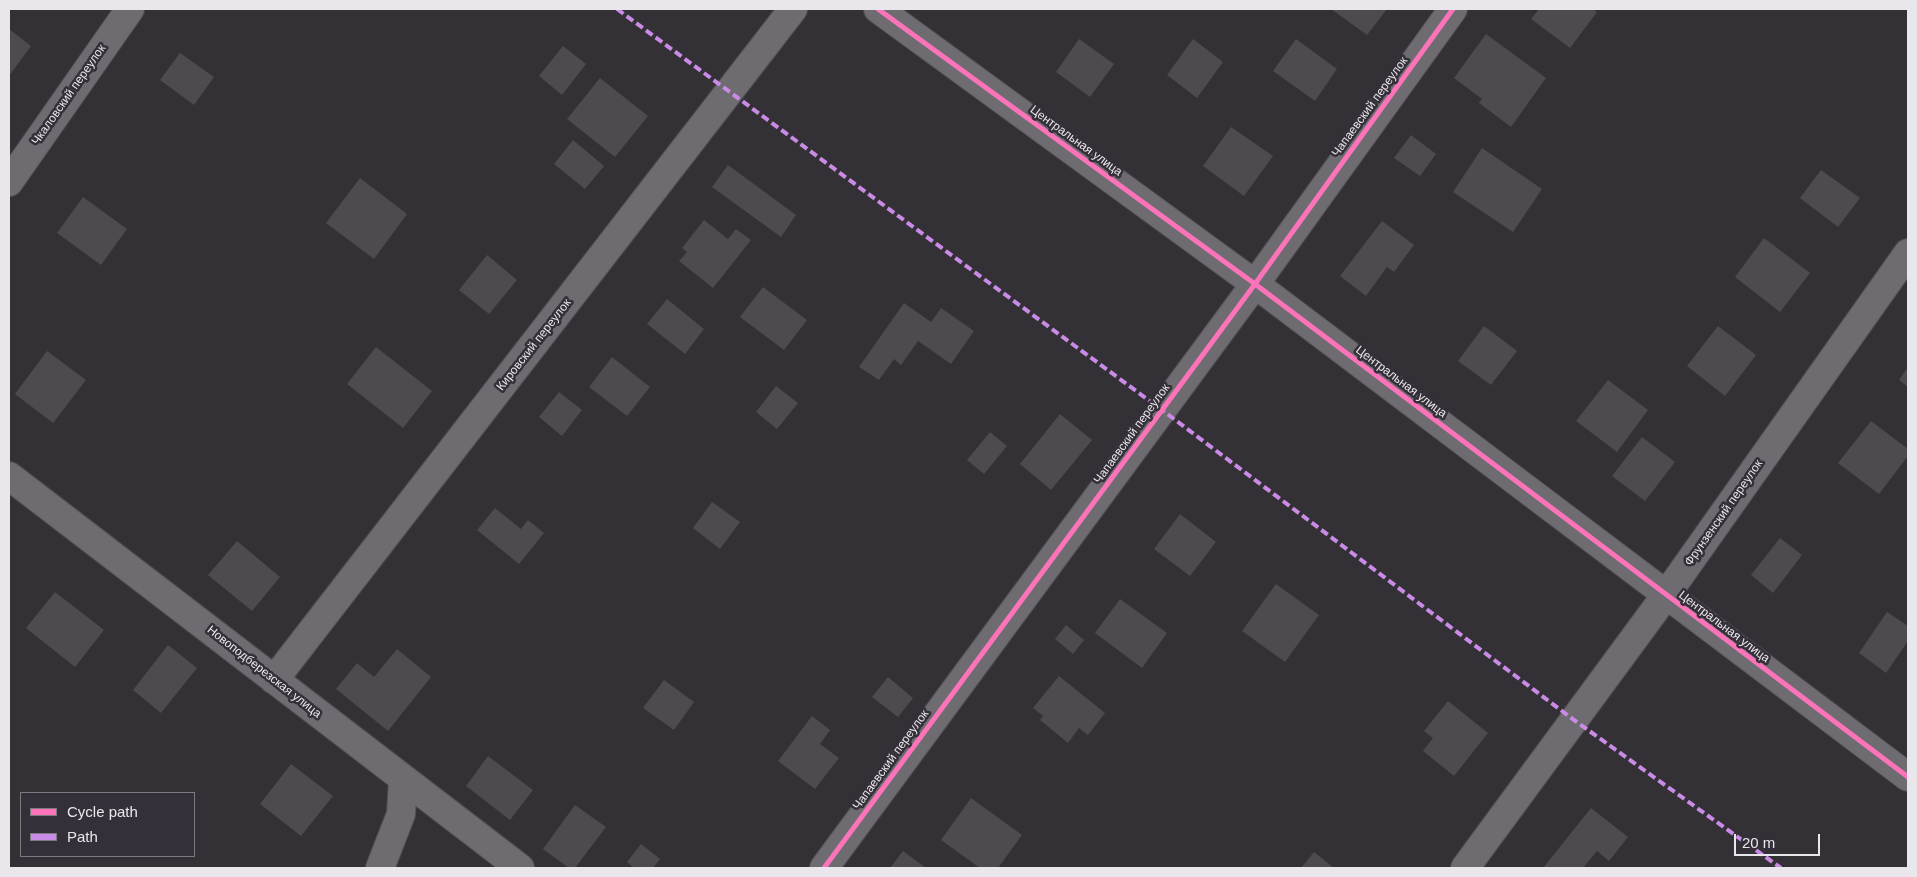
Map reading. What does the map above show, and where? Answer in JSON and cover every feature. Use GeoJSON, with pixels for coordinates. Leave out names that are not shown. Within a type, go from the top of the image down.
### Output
{"type":"FeatureCollection","features":[{"type":"Feature","properties":{"kind":"street","name":"Чкаловский переулок"},"geometry":{"type":"LineString","coordinates":[[9,182],[130,9]]}},
{"type":"Feature","properties":{"kind":"street","name":"Кировский переулок"},"geometry":{"type":"LineString","coordinates":[[274,680],[793,9]]}},
{"type":"Feature","properties":{"kind":"street","name":"Центральная улица"},"geometry":{"type":"LineString","coordinates":[[878,9],[1255,284],[1908,777]]}},
{"type":"Feature","properties":{"kind":"street","name":"Чапаевский переулок"},"geometry":{"type":"LineString","coordinates":[[824,868],[1255,284],[1453,9]]}},
{"type":"Feature","properties":{"kind":"street","name":"Фрунзенский переулок"},"geometry":{"type":"LineString","coordinates":[[1465,868],[1666,595],[1908,253]]}},
{"type":"Feature","properties":{"kind":"street","name":"Новоподберезская улица"},"geometry":{"type":"LineString","coordinates":[[9,476],[520,868]]}},
{"type":"Feature","properties":{"kind":"street"},"geometry":{"type":"LineString","coordinates":[[380,868],[401,814],[403,780]]}},
{"type":"Feature","properties":{"kind":"building"},"geometry":{"type":"Polygon","coordinates":[[[1331,9],[1387,9],[1367,35],[1331,9]]]}},
{"type":"Feature","properties":{"kind":"building"},"geometry":{"type":"Polygon","coordinates":[[[1539,9],[1593,9],[1597,12],[1570,48],[1531,19],[1539,9]]]}},
{"type":"Feature","properties":{"kind":"building"},"geometry":{"type":"Polygon","coordinates":[[[9,29],[31,46],[9,76],[9,29]]]}},
{"type":"Feature","properties":{"kind":"building"},"geometry":{"type":"Polygon","coordinates":[[[1486,34],[1546,78],[1511,127],[1479,103],[1482,99],[1454,78],[1486,34]]]}},
{"type":"Feature","properties":{"kind":"building"},"geometry":{"type":"Polygon","coordinates":[[[1079,39],[1114,64],[1090,97],[1056,72],[1079,39]]]}},
{"type":"Feature","properties":{"kind":"building"},"geometry":{"type":"Polygon","coordinates":[[[1193,39],[1223,62],[1197,98],[1167,75],[1193,39]]]}},
{"type":"Feature","properties":{"kind":"building"},"geometry":{"type":"Polygon","coordinates":[[[1296,39],[1337,69],[1315,101],[1273,71],[1296,39]]]}},
{"type":"Feature","properties":{"kind":"building"},"geometry":{"type":"Polygon","coordinates":[[[563,46],[586,64],[562,95],[539,76],[563,46]]]}},
{"type":"Feature","properties":{"kind":"building"},"geometry":{"type":"Polygon","coordinates":[[[180,53],[214,77],[194,105],[160,80],[180,53]]]}},
{"type":"Feature","properties":{"kind":"building"},"geometry":{"type":"Polygon","coordinates":[[[600,78],[648,116],[615,157],[567,119],[600,78]]]}},
{"type":"Feature","properties":{"kind":"building"},"geometry":{"type":"Polygon","coordinates":[[[1231,127],[1273,156],[1244,196],[1203,166],[1231,127]]]}},
{"type":"Feature","properties":{"kind":"building"},"geometry":{"type":"Polygon","coordinates":[[[1411,135],[1436,154],[1420,176],[1394,158],[1411,135]]]}},
{"type":"Feature","properties":{"kind":"building"},"geometry":{"type":"Polygon","coordinates":[[[573,140],[604,166],[585,189],[554,164],[573,140]]]}},
{"type":"Feature","properties":{"kind":"building"},"geometry":{"type":"Polygon","coordinates":[[[1482,148],[1542,189],[1513,232],[1453,192],[1482,148]]]}},
{"type":"Feature","properties":{"kind":"building"},"geometry":{"type":"Polygon","coordinates":[[[728,165],[796,215],[781,237],[712,187],[728,165]]]}},
{"type":"Feature","properties":{"kind":"building"},"geometry":{"type":"Polygon","coordinates":[[[1821,170],[1860,198],[1838,227],[1800,198],[1821,170]]]}},
{"type":"Feature","properties":{"kind":"building"},"geometry":{"type":"Polygon","coordinates":[[[360,178],[407,214],[374,259],[326,223],[360,178]]]}},
{"type":"Feature","properties":{"kind":"building"},"geometry":{"type":"Polygon","coordinates":[[[83,197],[127,229],[101,265],[57,233],[83,197]]]}},
{"type":"Feature","properties":{"kind":"building"},"geometry":{"type":"Polygon","coordinates":[[[704,220],[728,239],[736,229],[751,240],[713,288],[679,261],[687,252],[682,248],[704,220]]]}},
{"type":"Feature","properties":{"kind":"building"},"geometry":{"type":"Polygon","coordinates":[[[1382,221],[1414,245],[1394,272],[1387,267],[1366,296],[1340,276],[1382,221]]]}},
{"type":"Feature","properties":{"kind":"building"},"geometry":{"type":"Polygon","coordinates":[[[1764,238],[1810,273],[1780,312],[1735,277],[1764,238]]]}},
{"type":"Feature","properties":{"kind":"building"},"geometry":{"type":"Polygon","coordinates":[[[487,255],[517,280],[489,314],[459,290],[487,255]]]}},
{"type":"Feature","properties":{"kind":"building"},"geometry":{"type":"Polygon","coordinates":[[[763,287],[807,320],[784,350],[740,317],[763,287]]]}},
{"type":"Feature","properties":{"kind":"building"},"geometry":{"type":"Polygon","coordinates":[[[667,299],[704,329],[685,354],[647,324],[667,299]]]}},
{"type":"Feature","properties":{"kind":"building"},"geometry":{"type":"Polygon","coordinates":[[[904,303],[931,322],[941,308],[974,331],[951,364],[918,341],[901,365],[894,359],[879,380],[859,367],[904,303]]]}},
{"type":"Feature","properties":{"kind":"building"},"geometry":{"type":"Polygon","coordinates":[[[1484,326],[1517,351],[1491,385],[1458,361],[1484,326]]]}},
{"type":"Feature","properties":{"kind":"building"},"geometry":{"type":"Polygon","coordinates":[[[1718,326],[1756,355],[1725,396],[1687,366],[1718,326]]]}},
{"type":"Feature","properties":{"kind":"building"},"geometry":{"type":"Polygon","coordinates":[[[376,347],[432,391],[403,428],[347,384],[376,347]]]}},
{"type":"Feature","properties":{"kind":"building"},"geometry":{"type":"Polygon","coordinates":[[[47,351],[86,380],[53,423],[15,394],[47,351]]]}},
{"type":"Feature","properties":{"kind":"building"},"geometry":{"type":"Polygon","coordinates":[[[612,357],[650,387],[627,416],[589,387],[612,357]]]}},
{"type":"Feature","properties":{"kind":"building"},"geometry":{"type":"Polygon","coordinates":[[[1908,367],[1908,387],[1899,380],[1908,367]]]}},
{"type":"Feature","properties":{"kind":"building"},"geometry":{"type":"Polygon","coordinates":[[[1608,380],[1648,410],[1617,452],[1576,421],[1608,380]]]}},
{"type":"Feature","properties":{"kind":"building"},"geometry":{"type":"Polygon","coordinates":[[[776,386],[798,403],[777,429],[756,412],[776,386]]]}},
{"type":"Feature","properties":{"kind":"building"},"geometry":{"type":"Polygon","coordinates":[[[559,392],[582,410],[562,436],[539,417],[559,392]]]}},
{"type":"Feature","properties":{"kind":"building"},"geometry":{"type":"Polygon","coordinates":[[[1060,414],[1092,440],[1051,490],[1020,464],[1060,414]]]}},
{"type":"Feature","properties":{"kind":"building"},"geometry":{"type":"Polygon","coordinates":[[[1871,421],[1908,449],[1908,456],[1879,494],[1838,463],[1871,421]]]}},
{"type":"Feature","properties":{"kind":"building"},"geometry":{"type":"Polygon","coordinates":[[[990,432],[1007,446],[984,474],[967,460],[990,432]]]}},
{"type":"Feature","properties":{"kind":"building"},"geometry":{"type":"Polygon","coordinates":[[[1642,437],[1675,462],[1645,501],[1612,476],[1642,437]]]}},
{"type":"Feature","properties":{"kind":"building"},"geometry":{"type":"Polygon","coordinates":[[[712,502],[740,522],[720,549],[693,528],[712,502]]]}},
{"type":"Feature","properties":{"kind":"building"},"geometry":{"type":"Polygon","coordinates":[[[495,508],[521,529],[528,520],[544,533],[519,564],[477,530],[495,508]]]}},
{"type":"Feature","properties":{"kind":"building"},"geometry":{"type":"Polygon","coordinates":[[[1180,514],[1216,542],[1190,576],[1154,549],[1180,514]]]}},
{"type":"Feature","properties":{"kind":"building"},"geometry":{"type":"Polygon","coordinates":[[[1780,538],[1802,555],[1773,593],[1751,575],[1780,538]]]}},
{"type":"Feature","properties":{"kind":"building"},"geometry":{"type":"Polygon","coordinates":[[[237,541],[280,577],[252,611],[208,575],[237,541]]]}},
{"type":"Feature","properties":{"kind":"building"},"geometry":{"type":"Polygon","coordinates":[[[1276,584],[1319,615],[1285,662],[1242,631],[1276,584]]]}},
{"type":"Feature","properties":{"kind":"building"},"geometry":{"type":"Polygon","coordinates":[[[55,592],[104,630],[75,667],[26,628],[55,592]]]}},
{"type":"Feature","properties":{"kind":"building"},"geometry":{"type":"Polygon","coordinates":[[[1120,599],[1167,633],[1142,668],[1095,633],[1120,599]]]}},
{"type":"Feature","properties":{"kind":"building"},"geometry":{"type":"Polygon","coordinates":[[[1887,612],[1908,626],[1908,641],[1886,673],[1859,653],[1887,612]]]}},
{"type":"Feature","properties":{"kind":"building"},"geometry":{"type":"Polygon","coordinates":[[[1066,625],[1084,640],[1073,654],[1055,639],[1066,625]]]}},
{"type":"Feature","properties":{"kind":"building"},"geometry":{"type":"Polygon","coordinates":[[[168,645],[197,668],[161,713],[133,690],[168,645]]]}},
{"type":"Feature","properties":{"kind":"building"},"geometry":{"type":"Polygon","coordinates":[[[397,649],[431,677],[388,731],[336,689],[357,663],[374,677],[397,649]]]}},
{"type":"Feature","properties":{"kind":"building"},"geometry":{"type":"Polygon","coordinates":[[[1059,676],[1105,713],[1088,735],[1079,728],[1068,743],[1040,720],[1043,716],[1033,708],[1059,676]]]}},
{"type":"Feature","properties":{"kind":"building"},"geometry":{"type":"Polygon","coordinates":[[[888,677],[913,698],[898,717],[872,697],[888,677]]]}},
{"type":"Feature","properties":{"kind":"building"},"geometry":{"type":"Polygon","coordinates":[[[664,680],[694,702],[674,730],[643,708],[664,680]]]}},
{"type":"Feature","properties":{"kind":"building"},"geometry":{"type":"Polygon","coordinates":[[[1448,701],[1488,733],[1454,776],[1423,751],[1433,738],[1424,731],[1448,701]]]}},
{"type":"Feature","properties":{"kind":"building"},"geometry":{"type":"Polygon","coordinates":[[[812,716],[830,730],[820,744],[839,758],[815,789],[778,761],[812,716]]]}},
{"type":"Feature","properties":{"kind":"building"},"geometry":{"type":"Polygon","coordinates":[[[488,756],[533,790],[510,820],[466,786],[488,756]]]}},
{"type":"Feature","properties":{"kind":"building"},"geometry":{"type":"Polygon","coordinates":[[[291,764],[333,796],[301,836],[260,804],[291,764]]]}},
{"type":"Feature","properties":{"kind":"building"},"geometry":{"type":"Polygon","coordinates":[[[971,798],[1022,835],[998,868],[980,868],[941,840],[971,798]]]}},
{"type":"Feature","properties":{"kind":"building"},"geometry":{"type":"Polygon","coordinates":[[[575,805],[606,827],[575,868],[569,868],[543,849],[575,805]]]}},
{"type":"Feature","properties":{"kind":"building"},"geometry":{"type":"Polygon","coordinates":[[[1591,808],[1628,837],[1609,861],[1597,851],[1583,868],[1543,868],[1591,808]]]}},
{"type":"Feature","properties":{"kind":"building"},"geometry":{"type":"Polygon","coordinates":[[[641,844],[660,859],[653,868],[634,868],[627,862],[641,844]]]}},
{"type":"Feature","properties":{"kind":"building"},"geometry":{"type":"Polygon","coordinates":[[[903,851],[926,868],[890,868],[903,851]]]}},
{"type":"Feature","properties":{"kind":"building"},"geometry":{"type":"Polygon","coordinates":[[[1314,852],[1334,868],[1301,868],[1314,852]]]}},
{"type":"Feature","properties":{"kind":"marked path"},"geometry":{"type":"LineString","coordinates":[[617,9],[1162,410],[1574,720],[1781,868]]}},
{"type":"Feature","properties":{"kind":"cycle path"},"geometry":{"type":"LineString","coordinates":[[878,9],[1255,284],[1908,777]]}},
{"type":"Feature","properties":{"kind":"cycle path"},"geometry":{"type":"LineString","coordinates":[[824,868],[1255,284],[1453,9]]}}]}
